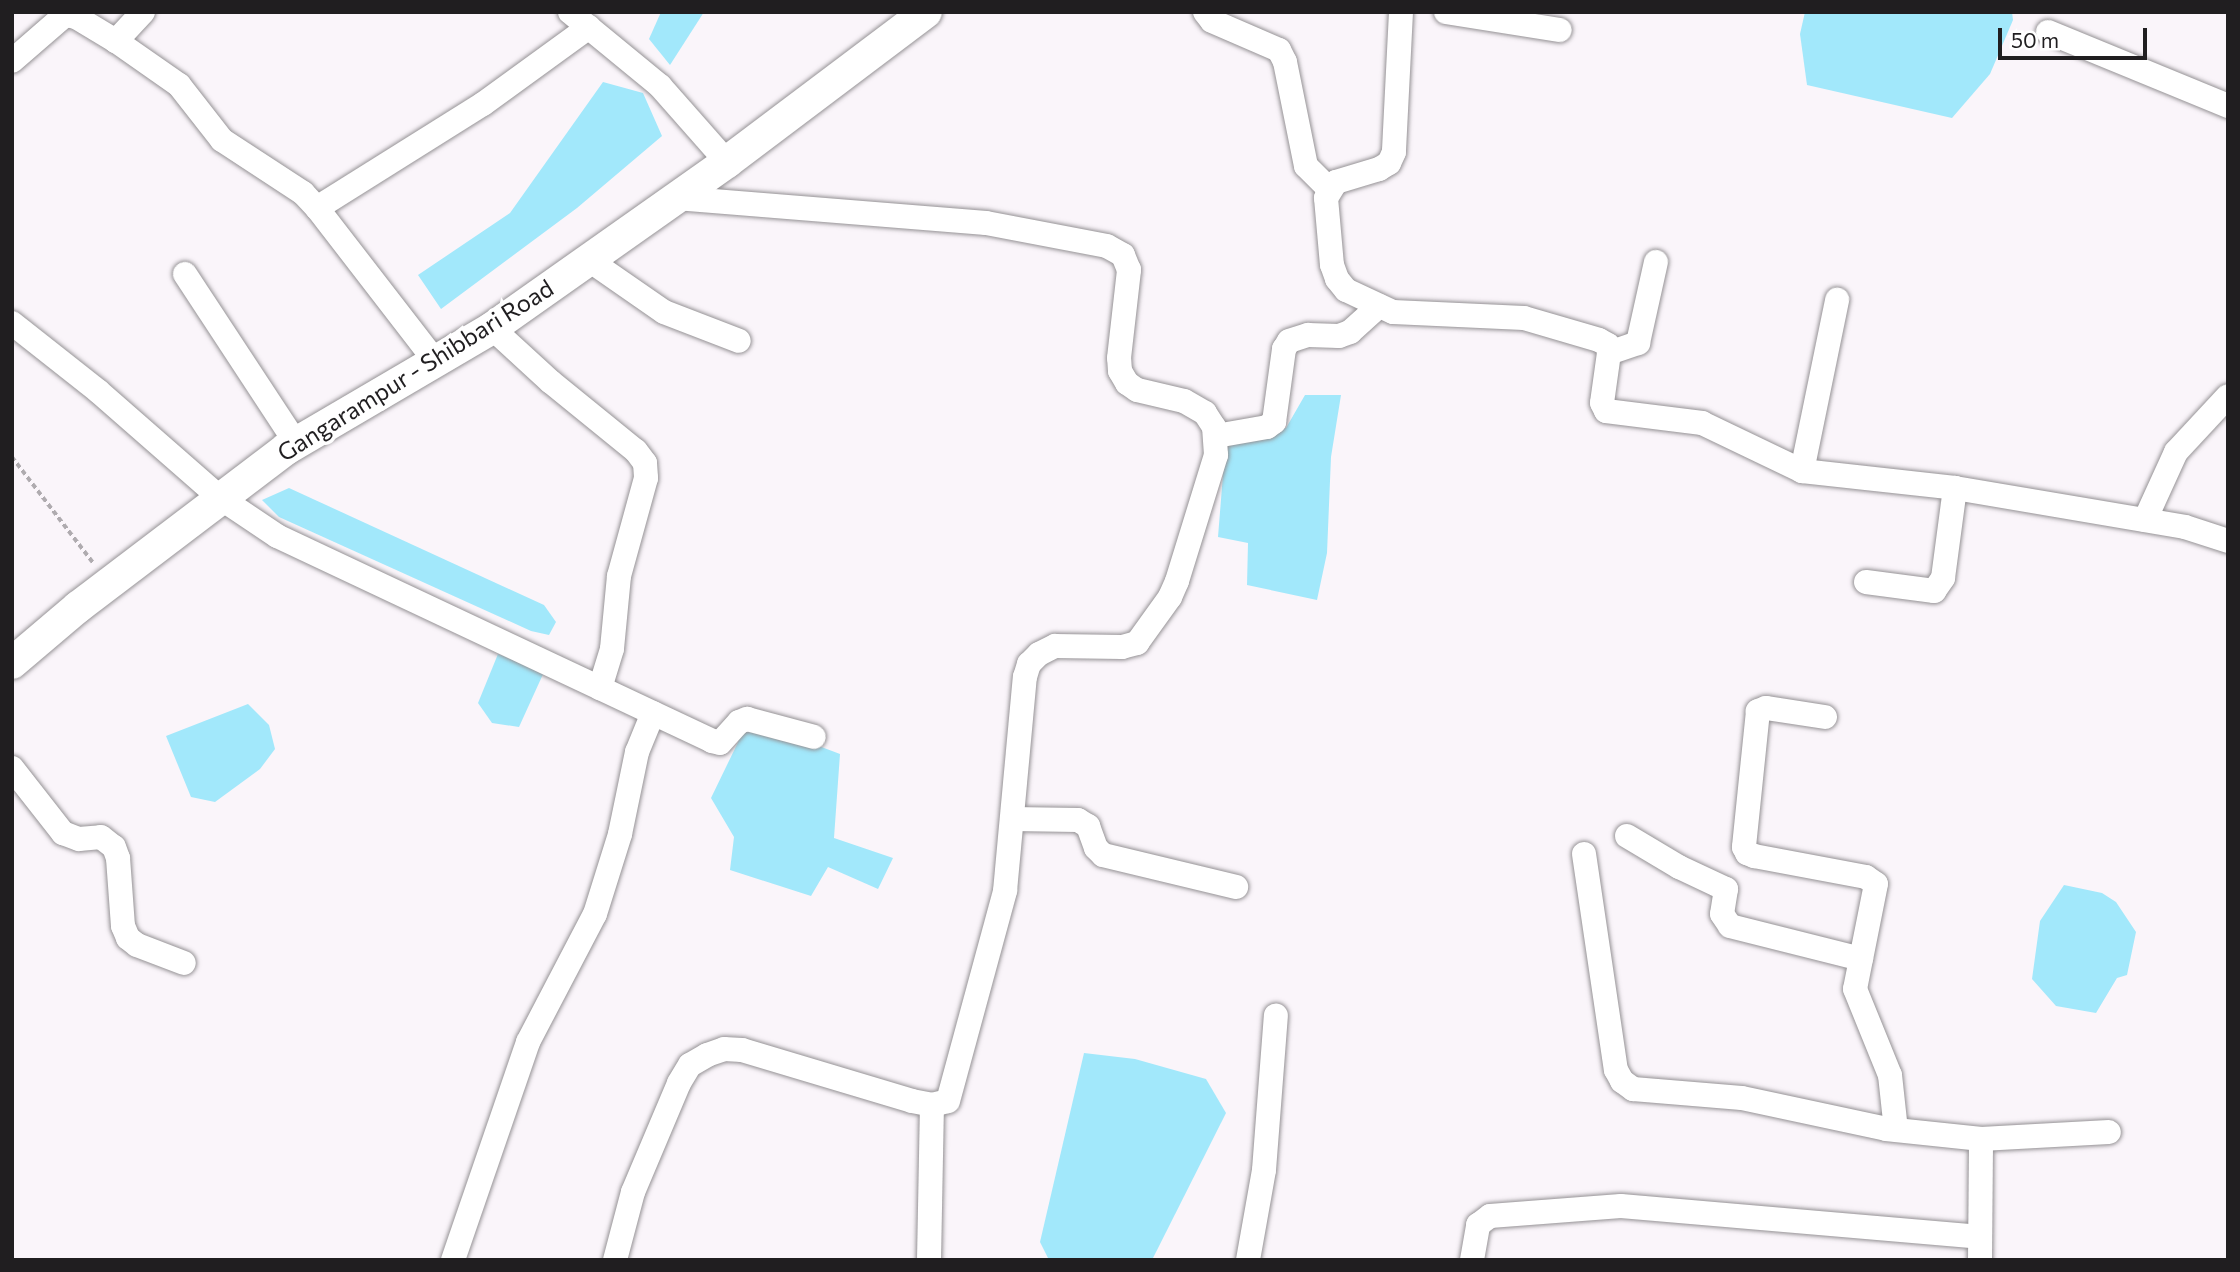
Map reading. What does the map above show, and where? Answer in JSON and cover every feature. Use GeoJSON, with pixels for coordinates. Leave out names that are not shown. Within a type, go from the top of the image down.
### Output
{"type":"FeatureCollection","features":[{"type":"Feature","properties":{"kind":"main road","name":"Gangarampur - Shibbari Road"},"geometry":{"type":"LineString","coordinates":[[12,663],[219,498],[296,443],[492,328],[727,162],[926,12]]}},
{"type":"Feature","properties":{"kind":"street"},"geometry":{"type":"LineString","coordinates":[[116,41],[144,12]]}},
{"type":"Feature","properties":{"kind":"street"},"geometry":{"type":"LineString","coordinates":[[1205,12],[1212,21],[1279,50],[1285,62],[1306,166],[1329,188]]}},
{"type":"Feature","properties":{"kind":"street"},"geometry":{"type":"LineString","coordinates":[[1401,12],[1394,152],[1389,163],[1379,169],[1336,182],[1329,188],[1325,210],[1337,279],[1346,290],[1379,306],[1410,315],[1538,321],[1599,340],[1608,345],[1609,353],[1602,403],[1606,411],[1702,423],[1802,471],[1955,488],[2185,527],[2228,541]]}},
{"type":"Feature","properties":{"kind":"street"},"geometry":{"type":"LineString","coordinates":[[1446,12],[1560,30]]}},
{"type":"Feature","properties":{"kind":"street"},"geometry":{"type":"LineString","coordinates":[[12,61],[65,15],[76,17],[116,41],[178,85],[222,139],[303,193],[317,208],[436,362]]}},
{"type":"Feature","properties":{"kind":"street"},"geometry":{"type":"LineString","coordinates":[[317,208],[483,104],[579,20],[660,86],[727,162]]}},
{"type":"Feature","properties":{"kind":"street"},"geometry":{"type":"LineString","coordinates":[[2048,32],[2228,106]]}},
{"type":"Feature","properties":{"kind":"street"},"geometry":{"type":"LineString","coordinates":[[615,1260],[633,1192],[679,1083],[690,1065],[707,1055],[724,1049],[742,1050],[932,1105],[947,1101],[954,1086],[1005,891],[1024,677],[1029,664],[1039,654],[1055,646],[1122,647],[1137,643],[1148,630],[1177,581],[1216,455],[1216,436],[1205,413],[1195,405],[1138,390],[1127,383],[1119,358],[1129,270],[1123,255],[1107,246],[995,224],[676,198]]}},
{"type":"Feature","properties":{"kind":"street"},"geometry":{"type":"LineString","coordinates":[[589,260],[664,312],[739,341]]}},
{"type":"Feature","properties":{"kind":"street"},"geometry":{"type":"LineString","coordinates":[[1609,353],[1638,343],[1656,262]]}},
{"type":"Feature","properties":{"kind":"street"},"geometry":{"type":"LineString","coordinates":[[185,274],[296,443]]}},
{"type":"Feature","properties":{"kind":"street"},"geometry":{"type":"LineString","coordinates":[[1802,471],[1837,300]]}},
{"type":"Feature","properties":{"kind":"street"},"geometry":{"type":"LineString","coordinates":[[1216,436],[1267,427],[1274,422],[1284,349],[1289,341],[1297,337],[1339,336],[1350,332],[1379,306]]}},
{"type":"Feature","properties":{"kind":"street"},"geometry":{"type":"LineString","coordinates":[[12,323],[98,391],[219,498],[277,536],[720,743],[739,722],[747,719],[814,737]]}},
{"type":"Feature","properties":{"kind":"street"},"geometry":{"type":"LineString","coordinates":[[492,328],[551,382],[636,451],[645,463],[646,478],[623,555],[611,649],[600,688]]}},
{"type":"Feature","properties":{"kind":"street"},"geometry":{"type":"LineString","coordinates":[[2145,520],[2176,452],[2228,396]]}},
{"type":"Feature","properties":{"kind":"street"},"geometry":{"type":"LineString","coordinates":[[1866,582],[1934,592],[1943,578],[1955,488]]}},
{"type":"Feature","properties":{"kind":"street"},"geometry":{"type":"LineString","coordinates":[[1825,717],[1766,708],[1758,711],[1744,847],[1747,853],[1754,856],[1873,879],[1876,892],[1855,989],[1886,1061],[1896,1130]]}},
{"type":"Feature","properties":{"kind":"street"},"geometry":{"type":"LineString","coordinates":[[453,1260],[455,1246],[528,1042],[596,914],[620,834],[637,752],[653,713]]}},
{"type":"Feature","properties":{"kind":"street"},"geometry":{"type":"LineString","coordinates":[[12,768],[63,834],[79,839],[101,837],[114,847],[123,926],[128,938],[137,945],[184,963]]}},
{"type":"Feature","properties":{"kind":"street"},"geometry":{"type":"LineString","coordinates":[[1012,819],[1078,820],[1088,826],[1096,848],[1103,855],[1236,887]]}},
{"type":"Feature","properties":{"kind":"street"},"geometry":{"type":"LineString","coordinates":[[1627,836],[1679,867],[1726,889],[1723,915],[1730,926],[1861,959]]}},
{"type":"Feature","properties":{"kind":"street"},"geometry":{"type":"LineString","coordinates":[[1584,854],[1616,1070],[1622,1081],[1640,1090],[1742,1098],[1896,1130],[1981,1139],[2109,1132]]}},
{"type":"Feature","properties":{"kind":"street"},"geometry":{"type":"LineString","coordinates":[[1248,1260],[1264,1170],[1276,1015]]}},
{"type":"Feature","properties":{"kind":"street"},"geometry":{"type":"LineString","coordinates":[[929,1260],[932,1105]]}},
{"type":"Feature","properties":{"kind":"street"},"geometry":{"type":"LineString","coordinates":[[1472,1260],[1478,1225],[1490,1216],[1613,1207],[1980,1248],[1981,1139]]}},
{"type":"Feature","properties":{"kind":"path"},"geometry":{"type":"LineString","coordinates":[[12,457],[108,584]]}},
{"type":"Feature","properties":{"kind":"water"},"geometry":{"type":"Polygon","coordinates":[[[661,12],[704,12],[670,65],[649,39],[661,12]]]}},
{"type":"Feature","properties":{"kind":"water"},"geometry":{"type":"Polygon","coordinates":[[[1805,12],[2012,12],[2013,20],[1990,74],[1952,118],[1807,85],[1800,34],[1805,12]]]}},
{"type":"Feature","properties":{"kind":"water"},"geometry":{"type":"Polygon","coordinates":[[[603,82],[643,93],[662,136],[577,208],[441,309],[418,275],[510,213],[603,82]]]}},
{"type":"Feature","properties":{"kind":"water"},"geometry":{"type":"Polygon","coordinates":[[[1305,395],[1341,395],[1331,457],[1327,553],[1317,600],[1247,585],[1248,543],[1218,537],[1226,437],[1286,428],[1305,395]]]}},
{"type":"Feature","properties":{"kind":"water"},"geometry":{"type":"Polygon","coordinates":[[[289,488],[544,605],[556,622],[549,635],[531,631],[279,517],[262,500],[289,488]]]}},
{"type":"Feature","properties":{"kind":"water"},"geometry":{"type":"Polygon","coordinates":[[[498,654],[544,672],[519,727],[492,723],[478,703],[498,654]]]}},
{"type":"Feature","properties":{"kind":"water"},"geometry":{"type":"Polygon","coordinates":[[[248,704],[269,725],[275,749],[260,769],[215,802],[191,797],[166,736],[248,704]]]}},
{"type":"Feature","properties":{"kind":"water"},"geometry":{"type":"Polygon","coordinates":[[[753,721],[840,754],[834,838],[893,858],[878,889],[828,867],[811,896],[730,870],[734,837],[711,798],[742,734],[753,721]]]}},
{"type":"Feature","properties":{"kind":"water"},"geometry":{"type":"Polygon","coordinates":[[[2064,885],[2102,893],[2116,902],[2136,932],[2127,975],[2117,978],[2096,1013],[2056,1006],[2032,979],[2040,921],[2064,885]]]}},
{"type":"Feature","properties":{"kind":"water"},"geometry":{"type":"Polygon","coordinates":[[[1084,1053],[1135,1059],[1206,1079],[1226,1113],[1152,1260],[1049,1260],[1040,1242],[1084,1053]]]}}]}
